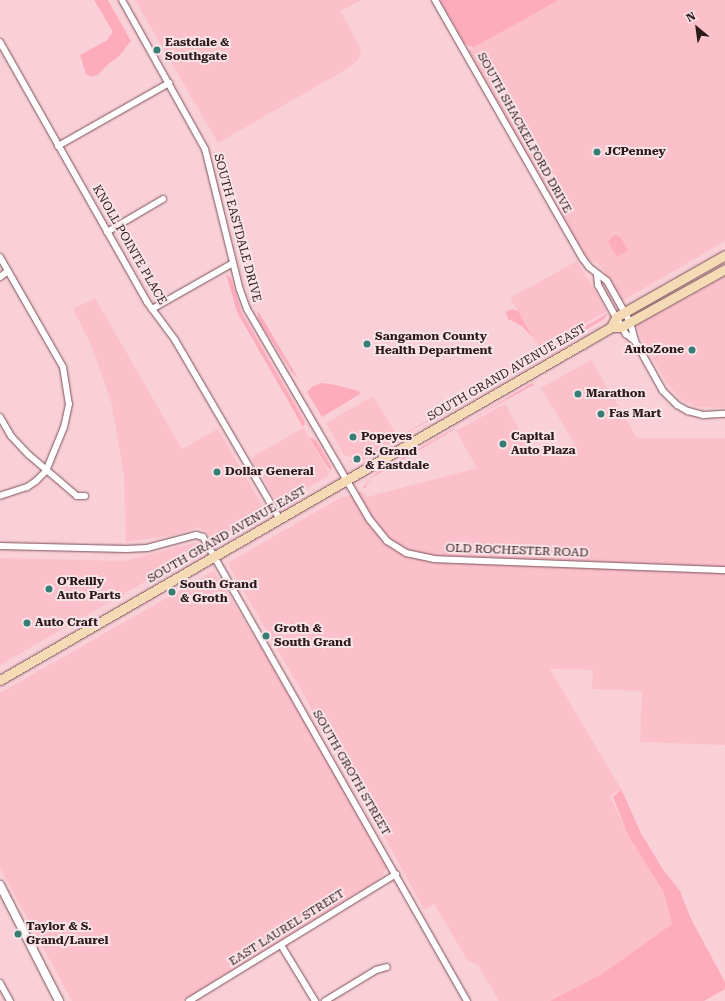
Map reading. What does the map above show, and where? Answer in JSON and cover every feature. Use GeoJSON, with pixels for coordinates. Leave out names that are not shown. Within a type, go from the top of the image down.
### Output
{"type":"FeatureCollection","features":[{"type":"Feature","properties":{"kind":"main road"},"geometry":{"type":"LineString","coordinates":[[611,327],[616,317],[725,255]]}},
{"type":"Feature","properties":{"kind":"main road","name":"SOUTH GRAND AVENUE EAST"},"geometry":{"type":"LineString","coordinates":[[0,680],[611,327],[621,327],[725,269]]}},
{"type":"Feature","properties":{"kind":"street","name":"SOUTH EASTDALE DRIVE"},"geometry":{"type":"LineString","coordinates":[[122,0],[200,138],[208,157],[233,263],[247,309],[346,479]]}},
{"type":"Feature","properties":{"kind":"street","name":"SOUTH SHACKELFORD DRIVE"},"geometry":{"type":"LineString","coordinates":[[435,0],[583,259],[597,274],[607,281],[630,322],[635,341],[663,391],[677,405],[688,411],[704,415],[725,414]]}},
{"type":"Feature","properties":{"kind":"street","name":"KNOLL POINTE PLACE"},"geometry":{"type":"LineString","coordinates":[[0,42],[152,309],[175,340],[279,518]]}},
{"type":"Feature","properties":{"kind":"street"},"geometry":{"type":"LineString","coordinates":[[58,146],[169,83]]}},
{"type":"Feature","properties":{"kind":"street"},"geometry":{"type":"LineString","coordinates":[[107,232],[163,199]]}},
{"type":"Feature","properties":{"kind":"street"},"geometry":{"type":"LineString","coordinates":[[0,257],[63,367],[69,394],[67,415],[46,471],[36,481],[27,487],[0,496]]}},
{"type":"Feature","properties":{"kind":"street"},"geometry":{"type":"LineString","coordinates":[[152,309],[233,263]]}},
{"type":"Feature","properties":{"kind":"street"},"geometry":{"type":"LineString","coordinates":[[0,277],[8,271]]}},
{"type":"Feature","properties":{"kind":"street","name":"SOUTH SHACKELFORD DRIVE"},"geometry":{"type":"LineString","coordinates":[[597,274],[598,286],[621,327],[626,334],[635,341]]}},
{"type":"Feature","properties":{"kind":"street"},"geometry":{"type":"LineString","coordinates":[[0,417],[18,444],[46,471],[77,496],[85,496]]}},
{"type":"Feature","properties":{"kind":"street","name":"OLD ROCHESTER ROAD"},"geometry":{"type":"LineString","coordinates":[[346,479],[370,520],[382,535],[399,549],[422,558],[725,570]]}},
{"type":"Feature","properties":{"kind":"street"},"geometry":{"type":"LineString","coordinates":[[0,546],[147,548],[196,535],[204,537],[214,556]]}},
{"type":"Feature","properties":{"kind":"street","name":"SOUTH GROTH STREET"},"geometry":{"type":"LineString","coordinates":[[214,556],[467,1001]]}},
{"type":"Feature","properties":{"kind":"street","name":"EAST LAUREL STREET"},"geometry":{"type":"LineString","coordinates":[[189,1001],[396,874]]}},
{"type":"Feature","properties":{"kind":"street"},"geometry":{"type":"LineString","coordinates":[[0,885],[59,1001]]}},
{"type":"Feature","properties":{"kind":"street"},"geometry":{"type":"LineString","coordinates":[[281,945],[315,1001]]}},
{"type":"Feature","properties":{"kind":"street"},"geometry":{"type":"LineString","coordinates":[[325,1001],[376,970],[387,967]]}},
{"type":"Feature","properties":{"kind":"street"},"geometry":{"type":"LineString","coordinates":[[0,983],[10,1001]]}},
{"type":"Feature","properties":{"kind":"shaded area"},"geometry":{"type":"Polygon","coordinates":[[[94,0],[108,0],[131,41],[119,56],[106,66],[99,74],[92,77],[86,74],[80,55],[106,41],[113,32],[94,0]]]}},
{"type":"Feature","properties":{"kind":"shaded area"},"geometry":{"type":"Polygon","coordinates":[[[135,0],[362,0],[340,11],[359,45],[361,53],[358,60],[345,70],[218,143],[135,0]]]}},
{"type":"Feature","properties":{"kind":"shaded area"},"geometry":{"type":"Polygon","coordinates":[[[440,0],[559,0],[473,48],[465,44],[440,0]]]}},
{"type":"Feature","properties":{"kind":"shaded area"},"geometry":{"type":"Polygon","coordinates":[[[559,0],[725,0],[725,241],[622,301],[599,264],[588,259],[578,244],[468,51],[559,0]]]}},
{"type":"Feature","properties":{"kind":"shaded area"},"geometry":{"type":"Polygon","coordinates":[[[616,235],[621,238],[628,250],[617,257],[608,242],[613,236],[616,235]]]}},
{"type":"Feature","properties":{"kind":"shaded area"},"geometry":{"type":"Polygon","coordinates":[[[577,261],[607,311],[543,348],[539,347],[510,298],[577,261]]]}},
{"type":"Feature","properties":{"kind":"shaded area"},"geometry":{"type":"Polygon","coordinates":[[[226,274],[231,278],[242,313],[304,420],[305,424],[303,427],[237,312],[226,274]]]}},
{"type":"Feature","properties":{"kind":"shaded area"},"geometry":{"type":"Polygon","coordinates":[[[725,275],[725,408],[696,407],[682,400],[668,385],[640,336],[637,326],[642,321],[689,297],[725,275]]]}},
{"type":"Feature","properties":{"kind":"shaded area"},"geometry":{"type":"Polygon","coordinates":[[[95,298],[182,449],[218,429],[263,507],[263,513],[215,540],[199,527],[174,535],[126,542],[124,475],[111,401],[91,345],[73,309],[95,298]]]}},
{"type":"Feature","properties":{"kind":"shaded area"},"geometry":{"type":"Polygon","coordinates":[[[512,309],[518,311],[533,338],[522,326],[508,319],[506,312],[512,309]]]}},
{"type":"Feature","properties":{"kind":"shaded area"},"geometry":{"type":"Polygon","coordinates":[[[258,311],[299,380],[291,371],[262,326],[258,319],[258,311]]]}},
{"type":"Feature","properties":{"kind":"shaded area"},"geometry":{"type":"Polygon","coordinates":[[[608,313],[604,319],[551,350],[546,350],[608,313]]]}},
{"type":"Feature","properties":{"kind":"shaded area"},"geometry":{"type":"Polygon","coordinates":[[[591,360],[637,438],[725,438],[725,745],[640,742],[642,691],[592,689],[593,670],[550,669],[621,789],[610,796],[628,835],[664,893],[672,924],[602,974],[550,1001],[499,1001],[478,965],[468,961],[434,904],[424,910],[367,804],[229,566],[230,562],[338,499],[362,491],[367,497],[477,468],[456,431],[505,404],[531,451],[575,444],[541,388],[591,360]]]}},
{"type":"Feature","properties":{"kind":"shaded area"},"geometry":{"type":"Polygon","coordinates":[[[517,368],[358,462],[351,462],[352,459],[358,461],[517,368]]]}},
{"type":"Feature","properties":{"kind":"shaded area"},"geometry":{"type":"Polygon","coordinates":[[[320,383],[331,384],[359,391],[360,394],[322,417],[307,392],[312,387],[320,383]]]}},
{"type":"Feature","properties":{"kind":"shaded area"},"geometry":{"type":"Polygon","coordinates":[[[532,383],[534,386],[531,386],[465,423],[532,383]]]}},
{"type":"Feature","properties":{"kind":"shaded area"},"geometry":{"type":"Polygon","coordinates":[[[373,396],[398,437],[358,460],[344,455],[326,423],[373,396]]]}},
{"type":"Feature","properties":{"kind":"shaded area"},"geometry":{"type":"Polygon","coordinates":[[[303,428],[329,472],[328,476],[281,503],[275,499],[251,458],[303,428]]]}},
{"type":"Feature","properties":{"kind":"shaded area"},"geometry":{"type":"Polygon","coordinates":[[[455,429],[373,477],[367,483],[366,488],[363,488],[368,481],[378,472],[455,429]]]}},
{"type":"Feature","properties":{"kind":"shaded area"},"geometry":{"type":"Polygon","coordinates":[[[309,437],[316,440],[331,466],[331,471],[326,465],[309,437]]]}},
{"type":"Feature","properties":{"kind":"shaded area"},"geometry":{"type":"Polygon","coordinates":[[[197,543],[200,546],[200,550],[0,665],[0,558],[124,561],[197,543]]]}},
{"type":"Feature","properties":{"kind":"shaded area"},"geometry":{"type":"Polygon","coordinates":[[[214,571],[272,666],[387,866],[383,875],[375,882],[182,1001],[72,1001],[0,868],[0,693],[214,571]]]}},
{"type":"Feature","properties":{"kind":"shaded area"},"geometry":{"type":"Polygon","coordinates":[[[621,789],[641,833],[662,868],[680,891],[690,917],[725,982],[725,989],[704,1001],[550,1001],[602,974],[672,924],[664,893],[628,835],[613,797],[621,789]]]}},
{"type":"Feature","properties":{"kind":"place","name":"Eastdale & Southgate"},"geometry":{"type":"Point","coordinates":[157,50]}},
{"type":"Feature","properties":{"kind":"place","name":"JCPenney"},"geometry":{"type":"Point","coordinates":[597,152]}},
{"type":"Feature","properties":{"kind":"place","name":"Sangamon County Health Department"},"geometry":{"type":"Point","coordinates":[367,344]}},
{"type":"Feature","properties":{"kind":"place","name":"AutoZone"},"geometry":{"type":"Point","coordinates":[692,350]}},
{"type":"Feature","properties":{"kind":"place","name":"Marathon"},"geometry":{"type":"Point","coordinates":[578,394]}},
{"type":"Feature","properties":{"kind":"place","name":"Fas Mart"},"geometry":{"type":"Point","coordinates":[601,414]}},
{"type":"Feature","properties":{"kind":"place","name":"Popeyes"},"geometry":{"type":"Point","coordinates":[353,437]}},
{"type":"Feature","properties":{"kind":"place","name":"Capital Auto Plaza"},"geometry":{"type":"Point","coordinates":[503,444]}},
{"type":"Feature","properties":{"kind":"place","name":"S. Grand & Eastdale"},"geometry":{"type":"Point","coordinates":[357,459]}},
{"type":"Feature","properties":{"kind":"place","name":"Dollar General"},"geometry":{"type":"Point","coordinates":[217,472]}},
{"type":"Feature","properties":{"kind":"place","name":"O'Reilly Auto Parts"},"geometry":{"type":"Point","coordinates":[49,589]}},
{"type":"Feature","properties":{"kind":"place","name":"South Grand & Groth"},"geometry":{"type":"Point","coordinates":[172,592]}},
{"type":"Feature","properties":{"kind":"place","name":"Auto Craft"},"geometry":{"type":"Point","coordinates":[27,623]}},
{"type":"Feature","properties":{"kind":"place","name":"Groth & South Grand"},"geometry":{"type":"Point","coordinates":[266,636]}},
{"type":"Feature","properties":{"kind":"place","name":"Taylor & S. Grand/Laurel"},"geometry":{"type":"Point","coordinates":[18,934]}}]}
